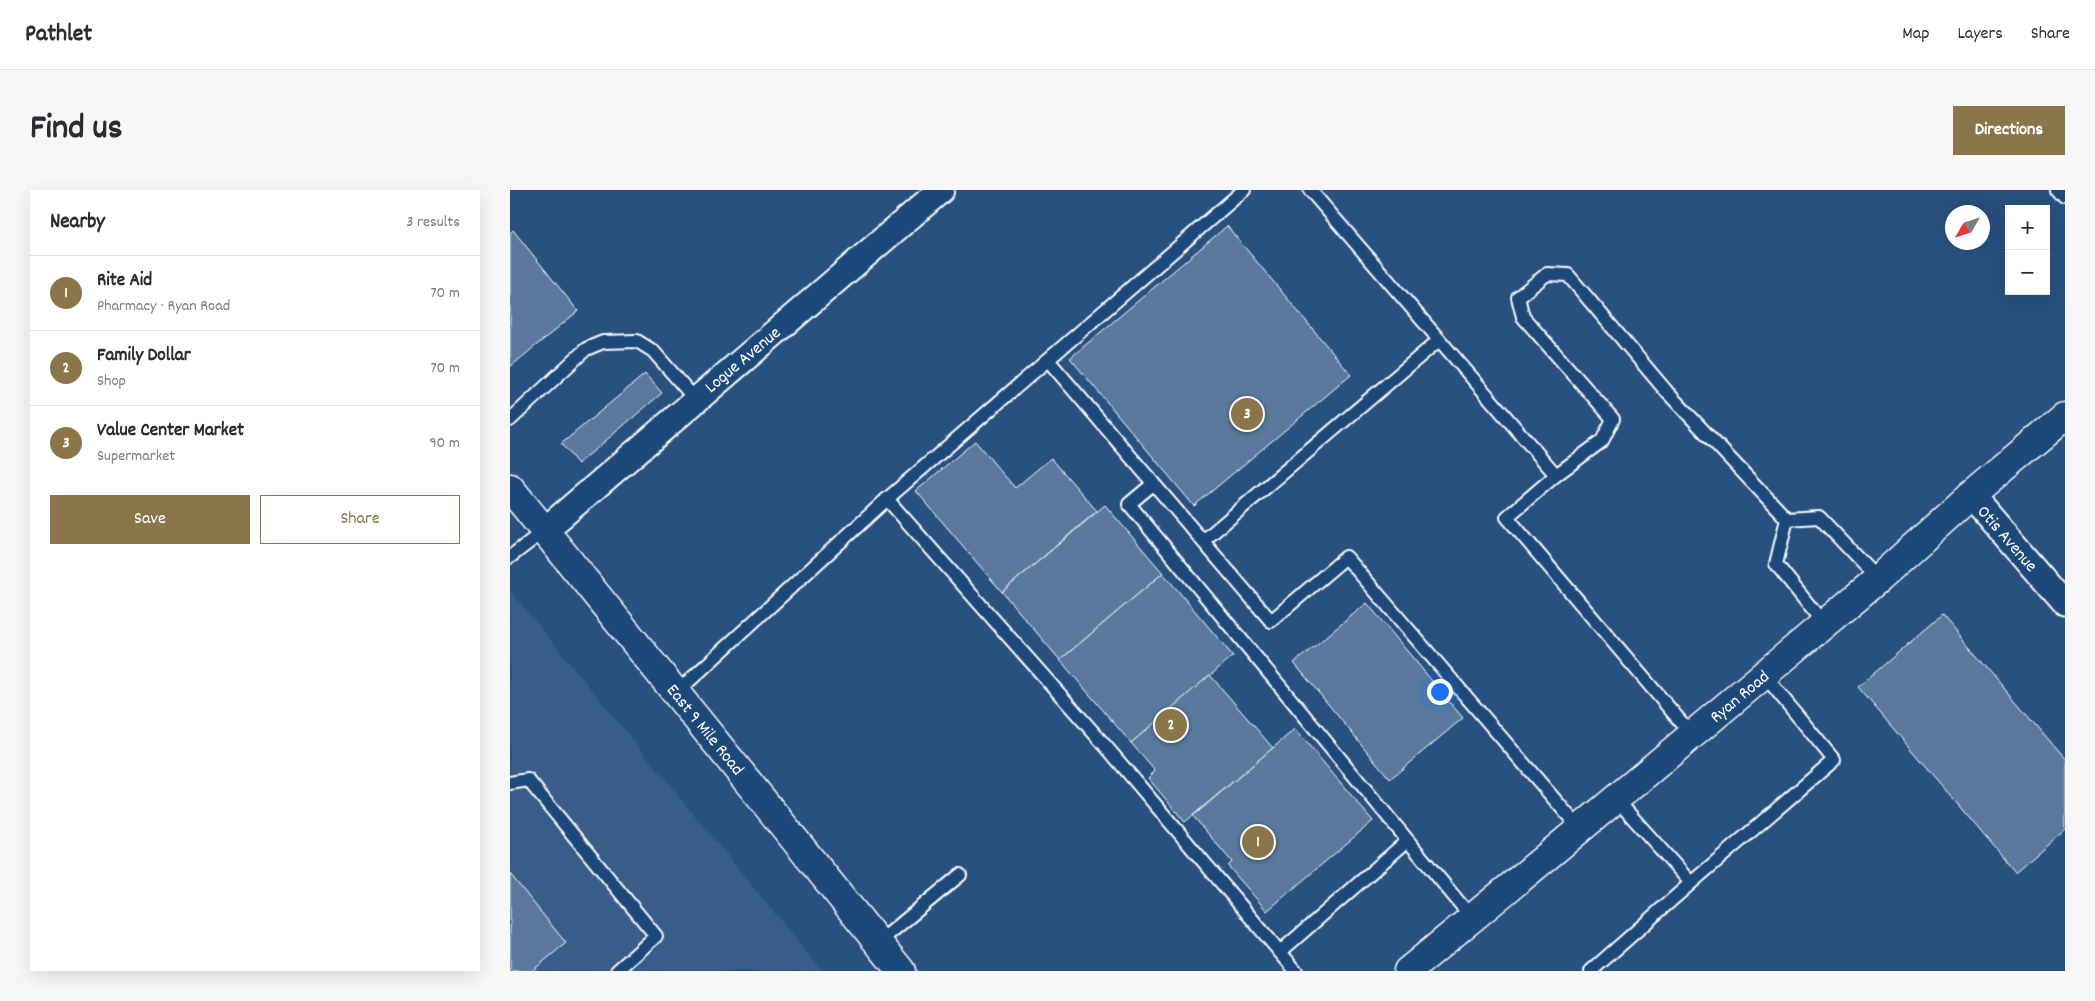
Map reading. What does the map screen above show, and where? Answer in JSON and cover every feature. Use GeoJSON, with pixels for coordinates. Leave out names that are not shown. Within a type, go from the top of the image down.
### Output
{"type":"FeatureCollection","features":[{"type":"Feature","properties":{"kind":"main road","name":"Ryan Road"},"geometry":{"type":"LineString","coordinates":[[1408,971],[1878,579],[1971,495],[2065,416]]}},
{"type":"Feature","properties":{"kind":"main road","name":"East 9 Mile Road"},"geometry":{"type":"LineString","coordinates":[[510,488],[901,971]]}},
{"type":"Feature","properties":{"kind":"street","name":"Logue Avenue"},"geometry":{"type":"LineString","coordinates":[[545,530],[695,399],[941,190]]}},
{"type":"Feature","properties":{"kind":"street","name":"Otis Avenue"},"geometry":{"type":"LineString","coordinates":[[1971,495],[2065,604]]}},
{"type":"Feature","properties":{"kind":"lane"},"geometry":{"type":"LineString","coordinates":[[676,693],[887,499],[1244,190]]}},
{"type":"Feature","properties":{"kind":"lane"},"geometry":{"type":"LineString","coordinates":[[1310,190],[1556,475]]}},
{"type":"Feature","properties":{"kind":"lane"},"geometry":{"type":"LineString","coordinates":[[2058,190],[2065,198]]}},
{"type":"Feature","properties":{"kind":"lane"},"geometry":{"type":"LineString","coordinates":[[1692,735],[1507,517],[1556,475],[1602,441],[1614,420],[1523,317],[1518,297],[1547,274],[1568,275],[1667,392],[1787,519]]}},
{"type":"Feature","properties":{"kind":"lane"},"geometry":{"type":"LineString","coordinates":[[1203,541],[1439,340]]}},
{"type":"Feature","properties":{"kind":"lane"},"geometry":{"type":"LineString","coordinates":[[510,420],[586,349],[603,342],[637,341],[653,351],[695,399]]}},
{"type":"Feature","properties":{"kind":"lane"},"geometry":{"type":"LineString","coordinates":[[1048,360],[1271,621],[1346,557],[1580,829]]}},
{"type":"Feature","properties":{"kind":"lane"},"geometry":{"type":"LineString","coordinates":[[1154,484],[1129,504],[1472,918]]}},
{"type":"Feature","properties":{"kind":"lane"},"geometry":{"type":"LineString","coordinates":[[887,499],[1109,750],[1296,971]]}},
{"type":"Feature","properties":{"kind":"lane"},"geometry":{"type":"LineString","coordinates":[[1787,519],[1819,517],[1878,579]]}},
{"type":"Feature","properties":{"kind":"lane"},"geometry":{"type":"LineString","coordinates":[[1787,519],[1776,564],[1824,624]]}},
{"type":"Feature","properties":{"kind":"lane"},"geometry":{"type":"LineString","coordinates":[[510,556],[545,530]]}},
{"type":"Feature","properties":{"kind":"lane"},"geometry":{"type":"LineString","coordinates":[[1591,971],[1834,760],[1764,675]]}},
{"type":"Feature","properties":{"kind":"lane"},"geometry":{"type":"LineString","coordinates":[[510,783],[528,780],[656,936],[617,971]]}},
{"type":"Feature","properties":{"kind":"lane"},"geometry":{"type":"LineString","coordinates":[[1616,799],[1692,883]]}},
{"type":"Feature","properties":{"kind":"lane"},"geometry":{"type":"LineString","coordinates":[[1280,952],[1407,841]]}},
{"type":"Feature","properties":{"kind":"lane"},"geometry":{"type":"LineString","coordinates":[[879,942],[960,874]]}},
{"type":"Feature","properties":{"kind":"shaded area"},"geometry":{"type":"Polygon","coordinates":[[[510,590],[741,872],[822,971],[510,971],[510,590]]]}},
{"type":"Feature","properties":{"kind":"building"},"geometry":{"type":"Polygon","coordinates":[[[1227,226],[1351,375],[1194,506],[1070,358],[1227,226]]]}},
{"type":"Feature","properties":{"kind":"building"},"geometry":{"type":"Polygon","coordinates":[[[513,230],[578,311],[510,367],[510,233],[513,230]]]}},
{"type":"Feature","properties":{"kind":"building"},"geometry":{"type":"Polygon","coordinates":[[[645,374],[662,393],[578,464],[561,444],[645,374]]]}},
{"type":"Feature","properties":{"kind":"building"},"geometry":{"type":"Polygon","coordinates":[[[975,441],[1015,488],[1051,458],[1097,511],[1002,592],[916,491],[975,441]]]}},
{"type":"Feature","properties":{"kind":"building"},"geometry":{"type":"Polygon","coordinates":[[[1105,505],[1163,573],[1060,660],[1002,592],[1105,505]]]}},
{"type":"Feature","properties":{"kind":"building"},"geometry":{"type":"Polygon","coordinates":[[[1163,573],[1233,656],[1131,743],[1060,660],[1163,573]]]}},
{"type":"Feature","properties":{"kind":"building"},"geometry":{"type":"Polygon","coordinates":[[[1367,603],[1463,718],[1390,779],[1294,663],[1367,603]]]}},
{"type":"Feature","properties":{"kind":"building"},"geometry":{"type":"Polygon","coordinates":[[[1942,615],[2065,760],[2065,829],[2015,872],[1858,687],[1942,615]]]}},
{"type":"Feature","properties":{"kind":"building"},"geometry":{"type":"Polygon","coordinates":[[[1210,675],[1273,748],[1185,822],[1148,778],[1155,771],[1131,743],[1210,675]]]}},
{"type":"Feature","properties":{"kind":"building"},"geometry":{"type":"Polygon","coordinates":[[[1295,729],[1373,821],[1267,911],[1228,866],[1232,862],[1193,816],[1295,729]]]}},
{"type":"Feature","properties":{"kind":"building"},"geometry":{"type":"Polygon","coordinates":[[[510,874],[566,943],[532,971],[510,971],[510,874]]]}},
{"type":"Feature","properties":{"kind":"place","name":"Value Center Market"},"geometry":{"type":"Point","coordinates":[1247,414]}},
{"type":"Feature","properties":{"kind":"place","name":"Family Dollar"},"geometry":{"type":"Point","coordinates":[1171,725]}},
{"type":"Feature","properties":{"kind":"place","name":"Rite Aid"},"geometry":{"type":"Point","coordinates":[1258,842]}}]}
